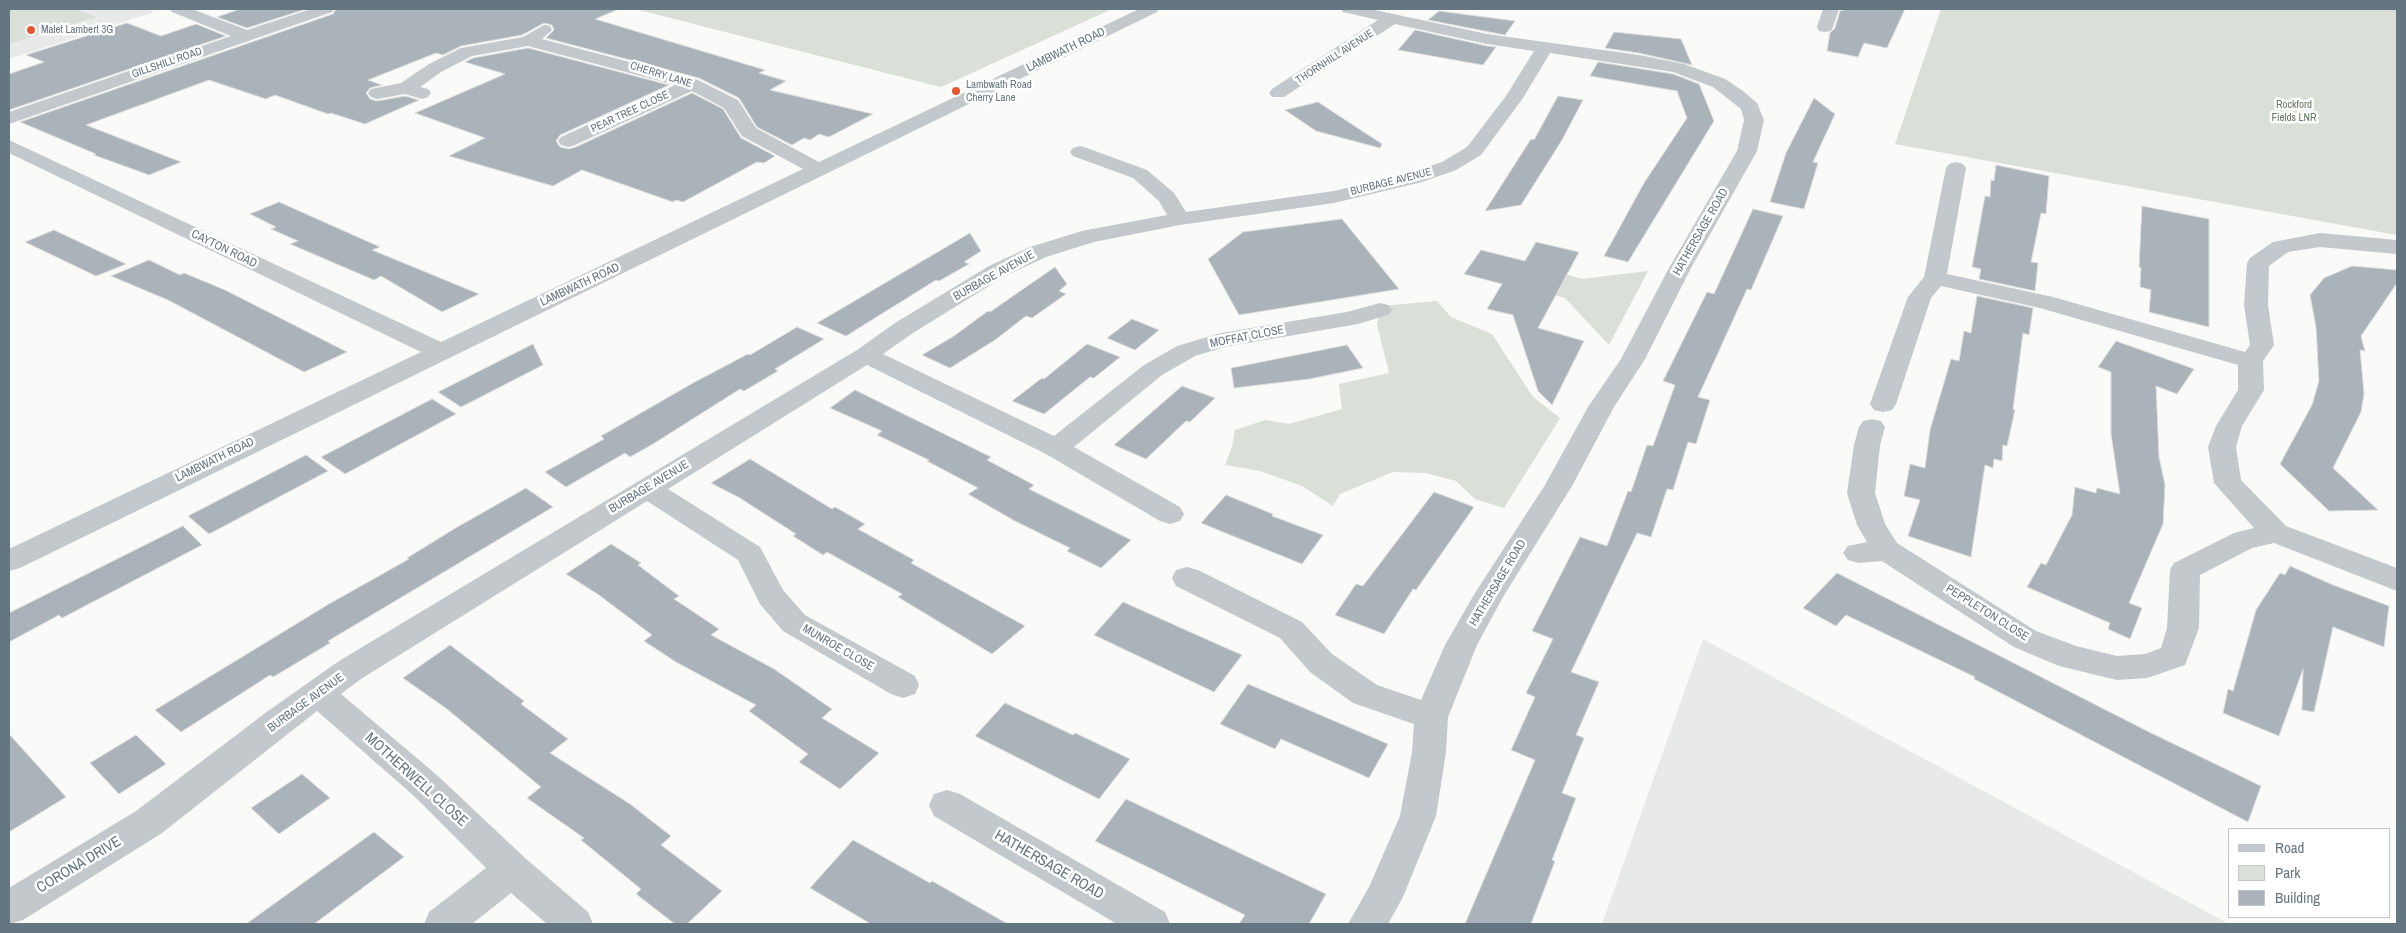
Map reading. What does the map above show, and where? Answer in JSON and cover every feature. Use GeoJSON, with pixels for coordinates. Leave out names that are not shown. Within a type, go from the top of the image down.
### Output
{"type":"FeatureCollection","features":[{"type":"Feature","properties":{"kind":"street"},"geometry":{"type":"LineString","coordinates":[[178,9],[246,36]]}},
{"type":"Feature","properties":{"kind":"street","name":"GILLSHILL ROAD"},"geometry":{"type":"LineString","coordinates":[[9,118],[326,9]]}},
{"type":"Feature","properties":{"kind":"street","name":"LAMBWATH ROAD"},"geometry":{"type":"LineString","coordinates":[[9,561],[439,351],[1151,9]]}},
{"type":"Feature","properties":{"kind":"street","name":"HATHERSAGE ROAD"},"geometry":{"type":"LineString","coordinates":[[1350,9],[1448,32],[1544,48],[1656,63],[1678,68],[1710,80],[1736,95],[1750,108],[1754,120],[1752,136],[1735,174],[1680,268],[1633,359],[1601,407],[1558,486],[1490,593],[1466,636],[1431,717],[1429,752],[1418,816],[1384,897],[1367,924]]}},
{"type":"Feature","properties":{"kind":"street"},"geometry":{"type":"LineString","coordinates":[[1825,26],[1831,9]]}},
{"type":"Feature","properties":{"kind":"street","name":"THORNHILL AVENUE"},"geometry":{"type":"LineString","coordinates":[[1278,93],[1391,19]]}},
{"type":"Feature","properties":{"kind":"street"},"geometry":{"type":"LineString","coordinates":[[377,93],[406,88],[435,68],[467,52],[528,41],[544,30]]}},
{"type":"Feature","properties":{"kind":"street","name":"CHERRY LANE"},"geometry":{"type":"LineString","coordinates":[[528,41],[602,58],[692,84],[731,104],[749,132],[817,169]]}},
{"type":"Feature","properties":{"kind":"street","name":"BURBAGE AVENUE"},"geometry":{"type":"LineString","coordinates":[[149,822],[350,670],[866,355],[904,328],[997,272],[1038,252],[1090,236],[1180,219],[1334,197],[1415,178],[1449,166],[1474,152],[1514,98],[1544,48]]}},
{"type":"Feature","properties":{"kind":"street","name":"PEAR TREE CLOSE"},"geometry":{"type":"LineString","coordinates":[[565,146],[692,84]]}},
{"type":"Feature","properties":{"kind":"street"},"geometry":{"type":"LineString","coordinates":[[406,88],[426,95]]}},
{"type":"Feature","properties":{"kind":"street","name":"CAYTON ROAD"},"geometry":{"type":"LineString","coordinates":[[9,146],[439,351]]}},
{"type":"Feature","properties":{"kind":"street"},"geometry":{"type":"LineString","coordinates":[[1080,152],[1140,174],[1167,197],[1180,219]]}},
{"type":"Feature","properties":{"kind":"street","name":"PEPPLETON CLOSE"},"geometry":{"type":"LineString","coordinates":[[1956,168],[1935,278],[1920,297],[1867,445],[1861,493],[1871,525],[1872,551],[2025,639],[2070,657],[2117,668],[2147,666],[2174,656],[2183,628],[2185,570],[2244,540],[2276,533]]}},
{"type":"Feature","properties":{"kind":"street"},"geometry":{"type":"LineString","coordinates":[[2397,247],[2320,240],[2281,247],[2258,263],[2256,306],[2262,344],[2252,360],[2252,390],[2228,426],[2222,447],[2228,483],[2276,533],[2397,580]]}},
{"type":"Feature","properties":{"kind":"street"},"geometry":{"type":"LineString","coordinates":[[1935,278],[2046,302],[2252,360]]}},
{"type":"Feature","properties":{"kind":"street","name":"MOFFAT CLOSE"},"geometry":{"type":"LineString","coordinates":[[1056,448],[1153,370],[1186,351],[1221,340],[1357,327],[1380,310]]}},
{"type":"Feature","properties":{"kind":"street"},"geometry":{"type":"LineString","coordinates":[[866,355],[1056,448],[1170,514]]}},
{"type":"Feature","properties":{"kind":"street","name":"MUNROE CLOSE"},"geometry":{"type":"LineString","coordinates":[[647,488],[750,554],[771,596],[794,623],[903,685]]}},
{"type":"Feature","properties":{"kind":"street"},"geometry":{"type":"LineString","coordinates":[[1187,578],[1291,630],[1320,664],[1365,694],[1431,717]]}},
{"type":"Feature","properties":{"kind":"street","name":"MOTHERWELL CLOSE"},"geometry":{"type":"LineString","coordinates":[[318,693],[426,786],[512,870],[574,924]]}},
{"type":"Feature","properties":{"kind":"street","name":"HATHERSAGE ROAD"},"geometry":{"type":"LineString","coordinates":[[947,806],[1151,924]]}},
{"type":"Feature","properties":{"kind":"street","name":"CORONA DRIVE"},"geometry":{"type":"LineString","coordinates":[[9,908],[149,822]]}},
{"type":"Feature","properties":{"kind":"street"},"geometry":{"type":"LineString","coordinates":[[443,924],[512,870]]}},
{"type":"Feature","properties":{"kind":"shaded area"},"geometry":{"type":"Polygon","coordinates":[[[9,9],[146,9],[154,12],[9,59],[9,9]]]}},
{"type":"Feature","properties":{"kind":"shaded area"},"geometry":{"type":"Polygon","coordinates":[[[1703,639],[2229,924],[1602,924],[1703,639]]]}},
{"type":"Feature","properties":{"kind":"green space","name":"Malet Lambert 3G"},"geometry":{"type":"Polygon","coordinates":[[[9,9],[76,9],[96,17],[9,44],[9,9]]]}},
{"type":"Feature","properties":{"kind":"green space"},"geometry":{"type":"Polygon","coordinates":[[[635,9],[1112,9],[941,87],[635,9]]]}},
{"type":"Feature","properties":{"kind":"green space","name":"Rockford Fields LNR"},"geometry":{"type":"Polygon","coordinates":[[[1941,9],[2397,9],[2397,235],[1895,144],[1941,9]]]}},
{"type":"Feature","properties":{"kind":"green space"},"geometry":{"type":"Polygon","coordinates":[[[1533,265],[1582,279],[1648,271],[1609,345],[1565,298],[1519,285],[1533,265]]]}},
{"type":"Feature","properties":{"kind":"green space"},"geometry":{"type":"Polygon","coordinates":[[[1437,301],[1451,317],[1492,334],[1533,397],[1560,418],[1504,508],[1475,499],[1456,481],[1426,473],[1393,472],[1340,494],[1333,506],[1302,486],[1260,471],[1225,465],[1232,447],[1235,430],[1265,420],[1289,424],[1342,409],[1339,384],[1389,373],[1377,325],[1381,306],[1437,301]]]}},
{"type":"Feature","properties":{"kind":"building"},"geometry":{"type":"Polygon","coordinates":[[[240,9],[306,9],[247,28],[217,17],[240,9]]]}},
{"type":"Feature","properties":{"kind":"building"},"geometry":{"type":"Polygon","coordinates":[[[336,9],[619,9],[595,19],[765,70],[759,73],[786,81],[770,90],[873,114],[829,137],[819,134],[810,140],[804,138],[792,145],[757,127],[739,98],[699,78],[546,38],[554,30],[552,25],[544,23],[522,35],[461,46],[443,55],[436,53],[368,80],[382,85],[370,88],[366,93],[370,99],[377,101],[405,96],[419,100],[365,124],[331,113],[328,114],[275,95],[266,99],[209,80],[86,125],[181,162],[149,175],[94,155],[96,154],[20,122],[333,14],[336,9]]]}},
{"type":"Feature","properties":{"kind":"building"},"geometry":{"type":"Polygon","coordinates":[[[1847,9],[1905,9],[1887,48],[1864,43],[1858,57],[1827,51],[1830,33],[1835,28],[1840,11],[1847,9]]]}},
{"type":"Feature","properties":{"kind":"building"},"geometry":{"type":"Polygon","coordinates":[[[1439,11],[1515,21],[1505,35],[1428,20],[1439,11]]]}},
{"type":"Feature","properties":{"kind":"building"},"geometry":{"type":"Polygon","coordinates":[[[127,23],[161,36],[196,24],[226,36],[9,110],[9,74],[44,62],[26,55],[127,23]]]}},
{"type":"Feature","properties":{"kind":"building"},"geometry":{"type":"Polygon","coordinates":[[[1415,30],[1496,47],[1483,65],[1398,50],[1415,30]]]}},
{"type":"Feature","properties":{"kind":"building"},"geometry":{"type":"Polygon","coordinates":[[[1614,32],[1681,39],[1692,65],[1639,53],[1605,48],[1614,32]]]}},
{"type":"Feature","properties":{"kind":"building"},"geometry":{"type":"Polygon","coordinates":[[[528,48],[669,85],[560,135],[556,141],[560,147],[569,149],[576,147],[692,93],[723,109],[741,138],[775,156],[764,163],[757,162],[683,202],[676,200],[673,202],[582,170],[553,186],[449,156],[485,138],[415,113],[505,74],[465,62],[473,58],[528,48]]]}},
{"type":"Feature","properties":{"kind":"building"},"geometry":{"type":"Polygon","coordinates":[[[1598,62],[1673,74],[1699,84],[1714,121],[1628,262],[1604,256],[1644,183],[1687,118],[1677,91],[1590,76],[1598,62]]]}},
{"type":"Feature","properties":{"kind":"building"},"geometry":{"type":"Polygon","coordinates":[[[1558,96],[1583,100],[1562,140],[1521,205],[1485,211],[1531,139],[1534,140],[1558,96]]]}},
{"type":"Feature","properties":{"kind":"building"},"geometry":{"type":"Polygon","coordinates":[[[1814,98],[1835,114],[1813,162],[1818,163],[1804,209],[1770,202],[1786,153],[1814,98]]]}},
{"type":"Feature","properties":{"kind":"building"},"geometry":{"type":"Polygon","coordinates":[[[1318,102],[1382,144],[1380,148],[1316,131],[1285,110],[1318,102]]]}},
{"type":"Feature","properties":{"kind":"building"},"geometry":{"type":"Polygon","coordinates":[[[1996,165],[2049,176],[2046,214],[2041,213],[2031,262],[2038,263],[2035,291],[1979,279],[1981,269],[1972,267],[1985,196],[1990,197],[1991,180],[1994,181],[1996,165]]]}},
{"type":"Feature","properties":{"kind":"building"},"geometry":{"type":"Polygon","coordinates":[[[279,202],[380,247],[372,250],[479,294],[442,312],[381,276],[374,280],[290,244],[298,241],[271,229],[276,227],[250,214],[279,202]]]}},
{"type":"Feature","properties":{"kind":"building"},"geometry":{"type":"Polygon","coordinates":[[[2142,206],[2209,219],[2209,327],[2149,312],[2151,290],[2140,287],[2142,206]]]}},
{"type":"Feature","properties":{"kind":"building"},"geometry":{"type":"Polygon","coordinates":[[[1753,209],[1783,216],[1751,290],[1747,289],[1698,397],[1710,400],[1696,444],[1688,442],[1673,490],[1667,489],[1651,537],[1637,533],[1571,672],[1599,682],[1576,735],[1584,738],[1562,793],[1576,798],[1552,860],[1555,861],[1531,924],[1465,924],[1535,760],[1511,750],[1535,697],[1526,693],[1553,639],[1532,631],[1580,537],[1607,546],[1628,491],[1631,492],[1647,445],[1653,446],[1675,385],[1663,381],[1707,292],[1714,294],[1753,209]]]}},
{"type":"Feature","properties":{"kind":"building"},"geometry":{"type":"Polygon","coordinates":[[[1342,219],[1399,289],[1239,315],[1208,259],[1243,232],[1342,219]]]}},
{"type":"Feature","properties":{"kind":"building"},"geometry":{"type":"Polygon","coordinates":[[[54,230],[126,264],[96,276],[25,242],[54,230]]]}},
{"type":"Feature","properties":{"kind":"building"},"geometry":{"type":"Polygon","coordinates":[[[970,233],[981,251],[964,262],[969,264],[939,281],[936,280],[846,336],[817,323],[970,233]]]}},
{"type":"Feature","properties":{"kind":"building"},"geometry":{"type":"Polygon","coordinates":[[[1536,242],[1579,252],[1538,328],[1584,341],[1552,405],[1538,391],[1513,315],[1487,309],[1502,284],[1464,274],[1481,250],[1525,261],[1536,242]]]}},
{"type":"Feature","properties":{"kind":"building"},"geometry":{"type":"Polygon","coordinates":[[[149,260],[180,275],[184,273],[225,290],[347,352],[304,372],[168,300],[111,276],[149,260]]]}},
{"type":"Feature","properties":{"kind":"building"},"geometry":{"type":"Polygon","coordinates":[[[2352,266],[2397,270],[2397,283],[2361,336],[2365,351],[2360,350],[2364,394],[2361,412],[2333,468],[2378,510],[2329,511],[2280,464],[2312,405],[2319,381],[2316,327],[2310,295],[2324,278],[2352,266]]]}},
{"type":"Feature","properties":{"kind":"building"},"geometry":{"type":"Polygon","coordinates":[[[1055,267],[1067,284],[1059,291],[1066,294],[1032,318],[1026,316],[995,340],[950,368],[922,355],[954,336],[1055,267]]]}},
{"type":"Feature","properties":{"kind":"building"},"geometry":{"type":"Polygon","coordinates":[[[1977,296],[2033,308],[2029,335],[2023,333],[2013,409],[2015,410],[2007,446],[2003,445],[2002,461],[1994,459],[1993,468],[1985,465],[1971,557],[1908,536],[1920,500],[1904,496],[1910,464],[1925,468],[1930,430],[1951,359],[1959,361],[1964,331],[1971,333],[1977,296]]]}},
{"type":"Feature","properties":{"kind":"building"},"geometry":{"type":"Polygon","coordinates":[[[1132,319],[1159,330],[1135,350],[1107,338],[1132,319]]]}},
{"type":"Feature","properties":{"kind":"building"},"geometry":{"type":"Polygon","coordinates":[[[797,327],[824,339],[775,369],[778,371],[744,391],[740,389],[653,444],[630,457],[625,453],[566,487],[545,472],[604,439],[601,436],[693,383],[748,354],[750,355],[797,327]]]}},
{"type":"Feature","properties":{"kind":"building"},"geometry":{"type":"Polygon","coordinates":[[[2116,341],[2194,369],[2177,394],[2156,386],[2159,457],[2165,485],[2163,524],[2129,603],[2142,608],[2130,639],[2108,629],[2110,623],[2027,587],[2041,563],[2046,565],[2072,515],[2075,487],[2096,493],[2097,488],[2120,494],[2111,434],[2111,372],[2098,367],[2116,341]]]}},
{"type":"Feature","properties":{"kind":"building"},"geometry":{"type":"Polygon","coordinates":[[[533,344],[543,365],[461,407],[438,392],[533,344]]]}},
{"type":"Feature","properties":{"kind":"building"},"geometry":{"type":"Polygon","coordinates":[[[1087,344],[1120,357],[1094,378],[1090,377],[1044,414],[1012,401],[1042,378],[1044,379],[1087,344]]]}},
{"type":"Feature","properties":{"kind":"building"},"geometry":{"type":"Polygon","coordinates":[[[1347,345],[1363,368],[1309,379],[1234,388],[1231,368],[1347,345]]]}},
{"type":"Feature","properties":{"kind":"building"},"geometry":{"type":"Polygon","coordinates":[[[1182,386],[1215,398],[1190,422],[1186,421],[1146,459],[1114,445],[1182,386]]]}},
{"type":"Feature","properties":{"kind":"building"},"geometry":{"type":"Polygon","coordinates":[[[855,390],[991,457],[987,460],[1034,485],[1029,489],[1131,540],[1101,568],[1067,551],[1070,548],[1015,521],[968,494],[978,488],[927,461],[929,460],[877,435],[882,431],[830,408],[855,390]]]}},
{"type":"Feature","properties":{"kind":"building"},"geometry":{"type":"Polygon","coordinates":[[[432,399],[456,414],[345,474],[321,457],[432,399]]]}},
{"type":"Feature","properties":{"kind":"building"},"geometry":{"type":"Polygon","coordinates":[[[306,455],[328,471],[209,534],[188,516],[306,455]]]}},
{"type":"Feature","properties":{"kind":"building"},"geometry":{"type":"Polygon","coordinates":[[[750,459],[832,509],[835,507],[865,524],[858,529],[914,560],[911,563],[1025,626],[992,654],[898,597],[902,594],[827,552],[823,555],[793,536],[796,534],[740,498],[711,483],[750,459]]]}},
{"type":"Feature","properties":{"kind":"building"},"geometry":{"type":"Polygon","coordinates":[[[526,488],[553,507],[328,641],[330,643],[273,677],[270,675],[181,732],[155,710],[329,604],[409,559],[407,558],[454,529],[526,488]]]}},
{"type":"Feature","properties":{"kind":"building"},"geometry":{"type":"Polygon","coordinates":[[[1434,492],[1474,507],[1416,590],[1413,589],[1384,634],[1335,615],[1356,584],[1363,586],[1434,492]]]}},
{"type":"Feature","properties":{"kind":"building"},"geometry":{"type":"Polygon","coordinates":[[[1226,495],[1273,514],[1272,516],[1323,535],[1302,564],[1201,523],[1226,495]]]}},
{"type":"Feature","properties":{"kind":"building"},"geometry":{"type":"Polygon","coordinates":[[[183,526],[202,545],[62,618],[59,615],[9,642],[9,613],[183,526]]]}},
{"type":"Feature","properties":{"kind":"building"},"geometry":{"type":"Polygon","coordinates":[[[611,544],[641,563],[638,565],[679,596],[674,599],[719,629],[711,635],[774,669],[832,709],[822,718],[879,753],[840,789],[799,762],[808,754],[749,711],[756,705],[676,662],[644,641],[652,635],[599,595],[566,574],[611,544]]]}},
{"type":"Feature","properties":{"kind":"building"},"geometry":{"type":"Polygon","coordinates":[[[2290,566],[2333,585],[2389,606],[2384,647],[2333,627],[2314,712],[2302,710],[2303,669],[2279,736],[2223,713],[2228,689],[2233,691],[2256,610],[2280,573],[2285,575],[2290,566]]]}},
{"type":"Feature","properties":{"kind":"building"},"geometry":{"type":"Polygon","coordinates":[[[1837,573],[2149,732],[2261,786],[2248,822],[1974,679],[1975,677],[1846,615],[1836,626],[1803,608],[1837,573]]]}},
{"type":"Feature","properties":{"kind":"building"},"geometry":{"type":"Polygon","coordinates":[[[1123,602],[1242,655],[1214,692],[1094,635],[1123,602]]]}},
{"type":"Feature","properties":{"kind":"building"},"geometry":{"type":"Polygon","coordinates":[[[450,645],[524,701],[521,704],[568,739],[550,753],[630,804],[671,836],[661,845],[722,891],[687,924],[675,924],[636,894],[641,889],[581,840],[584,838],[527,798],[541,787],[447,709],[403,678],[450,645]]]}},
{"type":"Feature","properties":{"kind":"building"},"geometry":{"type":"Polygon","coordinates":[[[1248,684],[1388,744],[1369,778],[1281,739],[1275,749],[1220,724],[1248,684]]]}},
{"type":"Feature","properties":{"kind":"building"},"geometry":{"type":"Polygon","coordinates":[[[1005,703],[1130,759],[1099,799],[975,736],[1005,703]]]}},
{"type":"Feature","properties":{"kind":"building"},"geometry":{"type":"Polygon","coordinates":[[[9,734],[66,797],[9,832],[9,734]]]}},
{"type":"Feature","properties":{"kind":"building"},"geometry":{"type":"Polygon","coordinates":[[[136,735],[166,764],[119,794],[90,763],[136,735]]]}},
{"type":"Feature","properties":{"kind":"building"},"geometry":{"type":"Polygon","coordinates":[[[302,774],[330,798],[279,834],[251,808],[302,774]]]}},
{"type":"Feature","properties":{"kind":"building"},"geometry":{"type":"Polygon","coordinates":[[[1126,799],[1326,894],[1309,924],[1239,924],[1245,915],[1095,841],[1126,799]]]}},
{"type":"Feature","properties":{"kind":"building"},"geometry":{"type":"Polygon","coordinates":[[[374,832],[404,857],[314,924],[246,924],[374,832]]]}},
{"type":"Feature","properties":{"kind":"building"},"geometry":{"type":"Polygon","coordinates":[[[853,840],[930,883],[932,881],[1008,924],[871,924],[810,888],[853,840]]]}},
{"type":"Feature","properties":{"kind":"place","name":"Malet Lambert 3G"},"geometry":{"type":"Point","coordinates":[31,30]}},
{"type":"Feature","properties":{"kind":"place","name":"Lambwath Road Cherry Lane"},"geometry":{"type":"Point","coordinates":[956,91]}}]}
